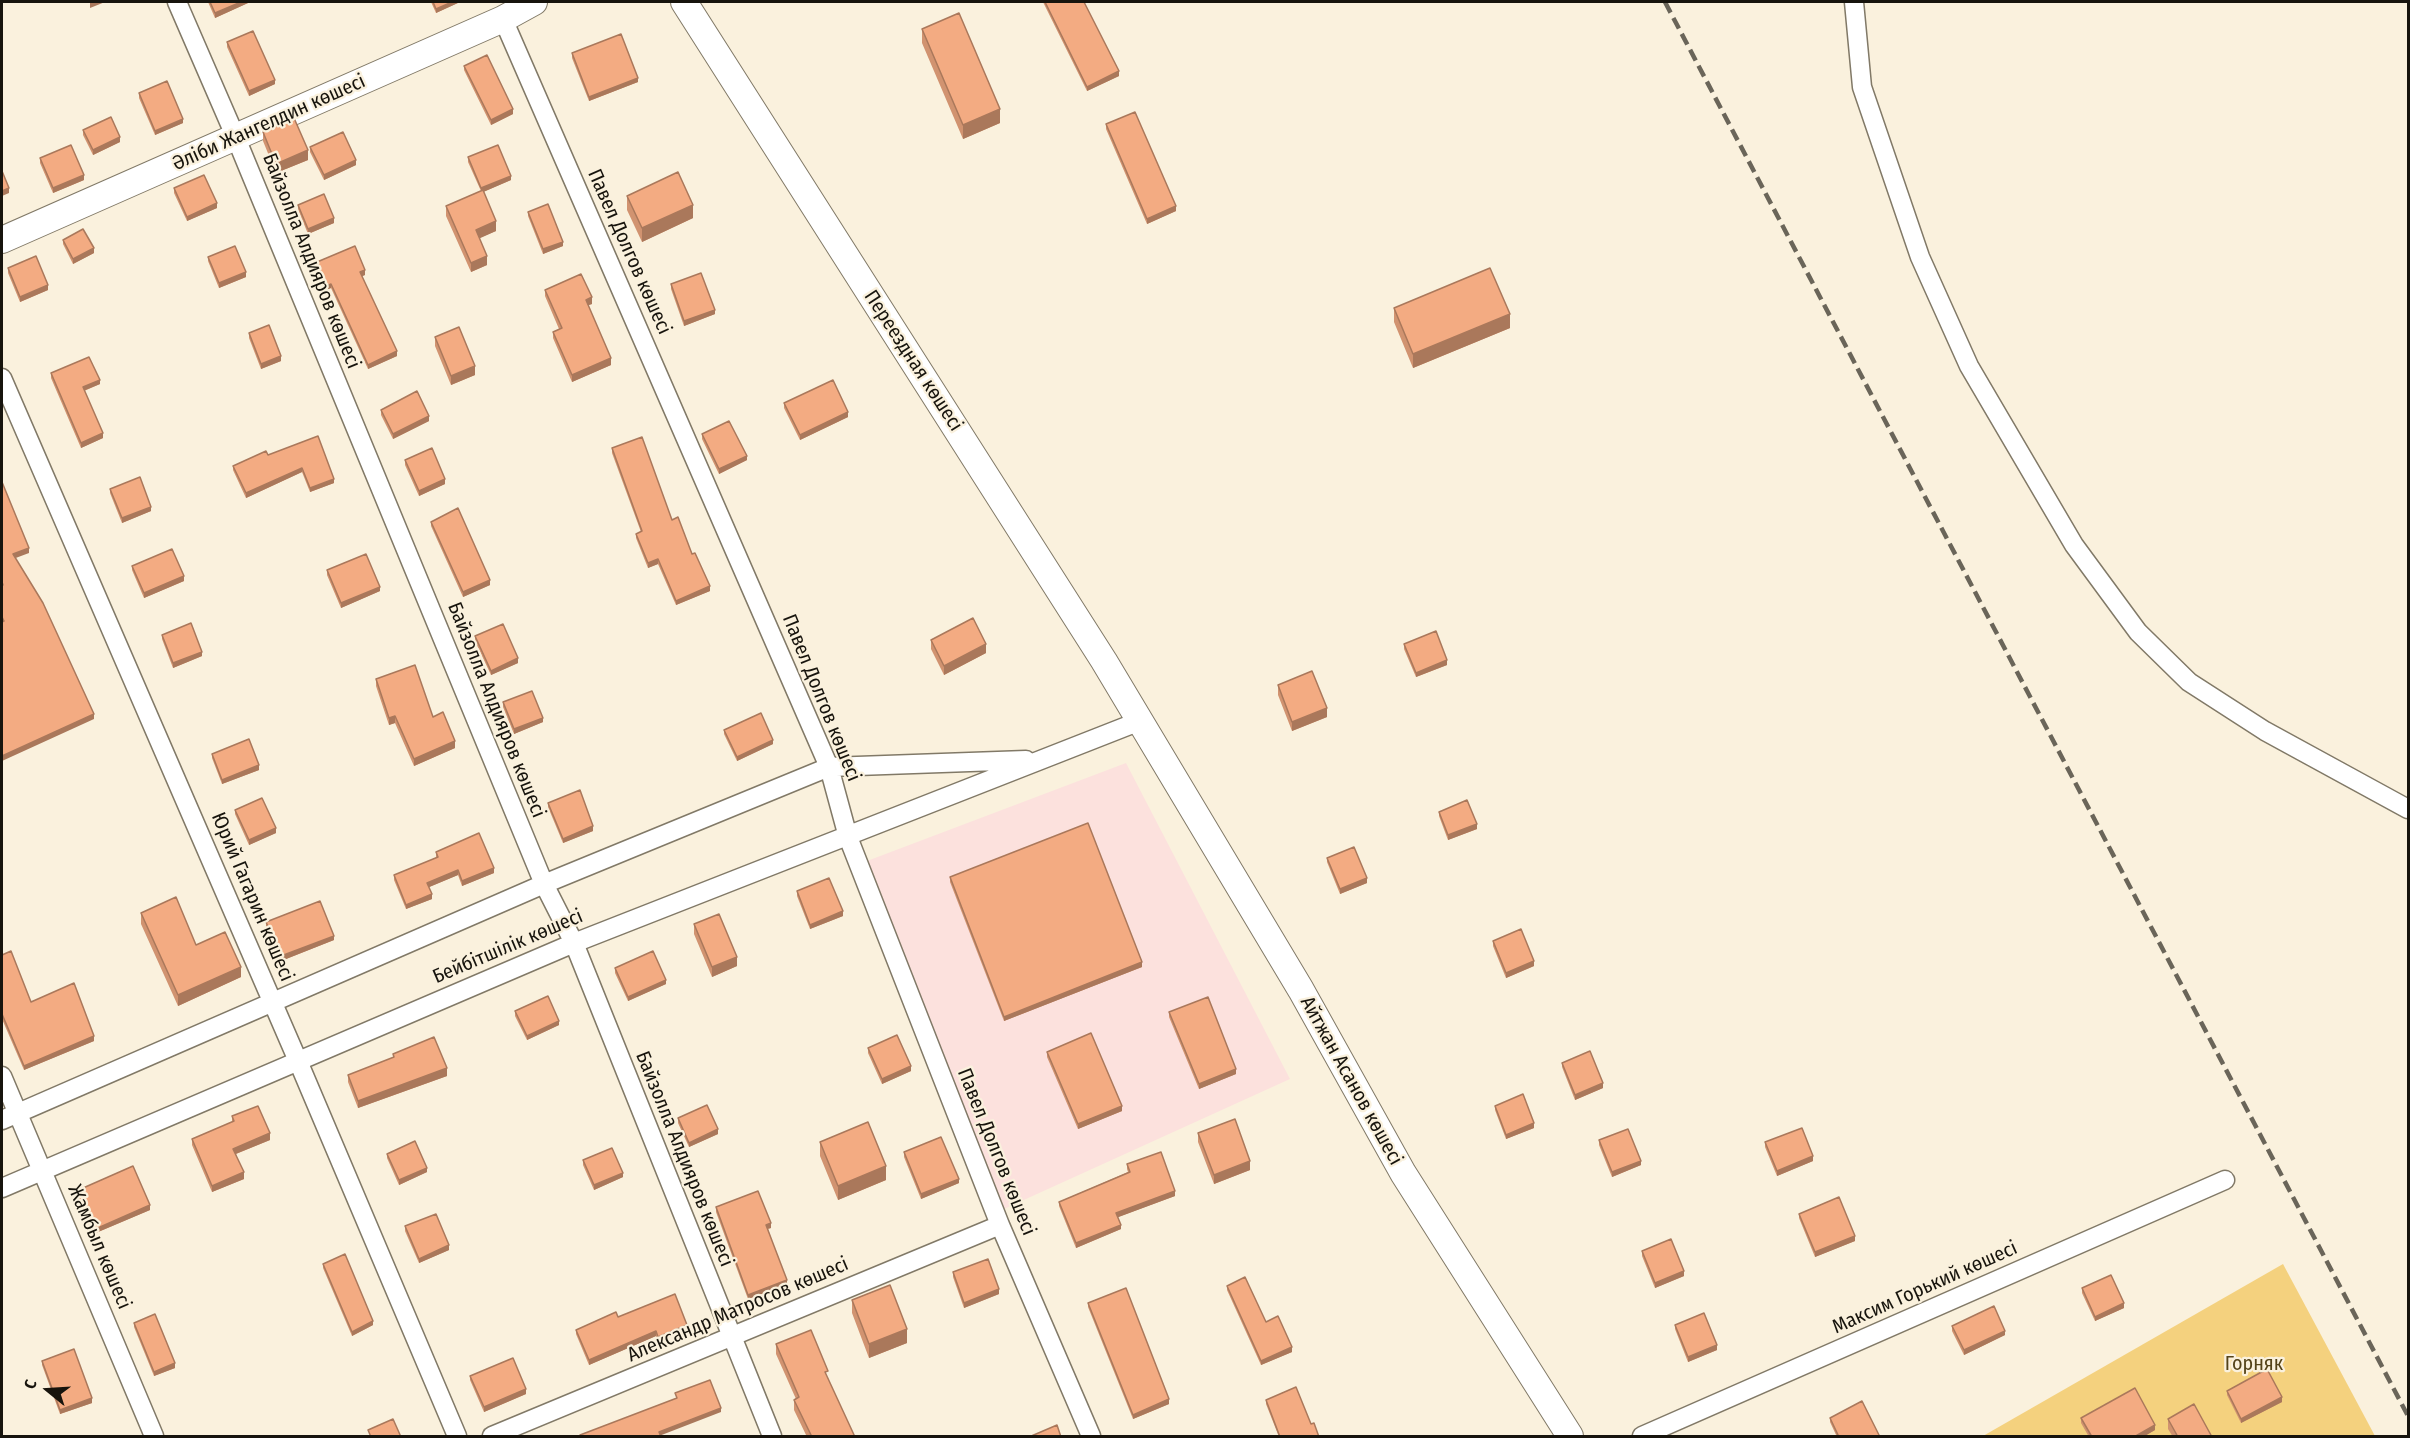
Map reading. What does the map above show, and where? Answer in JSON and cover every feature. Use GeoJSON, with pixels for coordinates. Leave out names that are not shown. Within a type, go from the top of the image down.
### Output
{"type":"FeatureCollection","features":[{"type":"Feature","properties":{"kind":"street","name":"Байзолла Алдияров көшесі"},"geometry":{"type":"LineString","coordinates":[[177,2],[236,138],[544,884],[574,943],[772,1437]]}},
{"type":"Feature","properties":{"kind":"street","name":"Әліби Жангелдин көшесі"},"geometry":{"type":"LineString","coordinates":[[2,240],[503,19],[534,2]]}},
{"type":"Feature","properties":{"kind":"street","name":"Переездная көшесі"},"geometry":{"type":"LineString","coordinates":[[684,2],[1098,651],[1140,721]]}},
{"type":"Feature","properties":{"kind":"street"},"geometry":{"type":"LineString","coordinates":[[1854,2],[1862,87],[1920,257],[1969,366],[2074,545],[2138,632],[2189,682],[2265,731],[2409,809]]}},
{"type":"Feature","properties":{"kind":"street","name":"Павел Долгов көшесі"},"geometry":{"type":"LineString","coordinates":[[503,19],[829,767],[848,837],[1000,1225],[1091,1437]]}},
{"type":"Feature","properties":{"kind":"street","name":"Юрий Гагарин көшесі"},"geometry":{"type":"LineString","coordinates":[[2,378],[273,1002],[457,1437]]}},
{"type":"Feature","properties":{"kind":"street","name":"Бейбітшілік көшесі"},"geometry":{"type":"LineString","coordinates":[[2,1188],[574,943],[848,837],[1038,759],[1140,721]]}},
{"type":"Feature","properties":{"kind":"street","name":"Айтжан Асанов көшесі"},"geometry":{"type":"LineString","coordinates":[[1140,721],[1301,990],[1403,1173],[1570,1437]]}},
{"type":"Feature","properties":{"kind":"street","name":"Бейбітшілік көшесі"},"geometry":{"type":"LineString","coordinates":[[9,1116],[544,884],[829,767],[1038,759]]}},
{"type":"Feature","properties":{"kind":"street","name":"Жамбыл көшесі"},"geometry":{"type":"LineString","coordinates":[[2,1076],[9,1116],[42,1171],[154,1437]]}},
{"type":"Feature","properties":{"kind":"street","name":"Максим Горький көшесі"},"geometry":{"type":"LineString","coordinates":[[1642,1437],[2225,1180]]}},
{"type":"Feature","properties":{"kind":"street","name":"Александр Матросов көшесі"},"geometry":{"type":"LineString","coordinates":[[492,1437],[1000,1225]]}},
{"type":"Feature","properties":{"kind":"shaded area"},"geometry":{"type":"Polygon","coordinates":[[[1126,763],[1290,1079],[1004,1209],[867,861],[1126,763]]]}},
{"type":"Feature","properties":{"kind":"green space","name":"Горняк"},"geometry":{"type":"Polygon","coordinates":[[[2283,1264],[2375,1436],[1983,1436],[2283,1264]]]}},
{"type":"Feature","properties":{"kind":"building"},"geometry":{"type":"Polygon","coordinates":[[[210,2],[241,2],[215,13],[210,2]]]}},
{"type":"Feature","properties":{"kind":"building"},"geometry":{"type":"Polygon","coordinates":[[[433,2],[452,2],[436,9],[433,2]]]}},
{"type":"Feature","properties":{"kind":"building"},"geometry":{"type":"Polygon","coordinates":[[[1045,2],[1084,2],[1119,71],[1087,87],[1045,2]]]}},
{"type":"Feature","properties":{"kind":"building"},"geometry":{"type":"Polygon","coordinates":[[[959,13],[1000,109],[963,125],[922,29],[959,13]]]}},
{"type":"Feature","properties":{"kind":"building"},"geometry":{"type":"Polygon","coordinates":[[[253,31],[275,80],[249,91],[227,42],[253,31]]]}},
{"type":"Feature","properties":{"kind":"building"},"geometry":{"type":"Polygon","coordinates":[[[621,34],[638,78],[589,97],[572,53],[621,34]]]}},
{"type":"Feature","properties":{"kind":"building"},"geometry":{"type":"Polygon","coordinates":[[[487,55],[513,109],[491,120],[464,66],[487,55]]]}},
{"type":"Feature","properties":{"kind":"building"},"geometry":{"type":"Polygon","coordinates":[[[167,81],[183,119],[155,131],[139,93],[167,81]]]}},
{"type":"Feature","properties":{"kind":"building"},"geometry":{"type":"Polygon","coordinates":[[[1135,112],[1176,206],[1147,219],[1106,124],[1135,112]]]}},
{"type":"Feature","properties":{"kind":"building"},"geometry":{"type":"Polygon","coordinates":[[[111,117],[120,137],[93,150],[83,130],[111,117]]]}},
{"type":"Feature","properties":{"kind":"building"},"geometry":{"type":"Polygon","coordinates":[[[294,118],[308,150],[276,164],[263,132],[294,118]]]}},
{"type":"Feature","properties":{"kind":"building"},"geometry":{"type":"Polygon","coordinates":[[[343,132],[356,160],[324,175],[310,147],[343,132]]]}},
{"type":"Feature","properties":{"kind":"building"},"geometry":{"type":"Polygon","coordinates":[[[71,145],[84,175],[53,188],[40,158],[71,145]]]}},
{"type":"Feature","properties":{"kind":"building"},"geometry":{"type":"Polygon","coordinates":[[[498,145],[511,176],[481,188],[468,157],[498,145]]]}},
{"type":"Feature","properties":{"kind":"building"},"geometry":{"type":"Polygon","coordinates":[[[2,171],[9,188],[2,191],[2,171]]]}},
{"type":"Feature","properties":{"kind":"building"},"geometry":{"type":"Polygon","coordinates":[[[678,172],[693,205],[642,228],[627,196],[678,172]]]}},
{"type":"Feature","properties":{"kind":"building"},"geometry":{"type":"Polygon","coordinates":[[[204,175],[217,203],[187,217],[174,188],[204,175]]]}},
{"type":"Feature","properties":{"kind":"building"},"geometry":{"type":"Polygon","coordinates":[[[483,190],[496,221],[476,230],[487,256],[471,263],[446,206],[483,190]]]}},
{"type":"Feature","properties":{"kind":"building"},"geometry":{"type":"Polygon","coordinates":[[[324,194],[334,218],[308,229],[298,205],[324,194]]]}},
{"type":"Feature","properties":{"kind":"building"},"geometry":{"type":"Polygon","coordinates":[[[548,204],[563,242],[543,249],[528,212],[548,204]]]}},
{"type":"Feature","properties":{"kind":"building"},"geometry":{"type":"Polygon","coordinates":[[[83,229],[94,248],[73,259],[63,240],[83,229]]]}},
{"type":"Feature","properties":{"kind":"building"},"geometry":{"type":"Polygon","coordinates":[[[235,246],[246,272],[219,283],[208,257],[235,246]]]}},
{"type":"Feature","properties":{"kind":"building"},"geometry":{"type":"Polygon","coordinates":[[[355,246],[365,270],[360,272],[397,351],[368,365],[331,284],[326,286],[317,262],[355,246]]]}},
{"type":"Feature","properties":{"kind":"building"},"geometry":{"type":"Polygon","coordinates":[[[36,256],[48,285],[20,297],[8,268],[36,256]]]}},
{"type":"Feature","properties":{"kind":"building"},"geometry":{"type":"Polygon","coordinates":[[[1490,268],[1510,314],[1413,354],[1394,308],[1490,268]]]}},
{"type":"Feature","properties":{"kind":"building"},"geometry":{"type":"Polygon","coordinates":[[[701,273],[715,310],[684,321],[671,284],[701,273]]]}},
{"type":"Feature","properties":{"kind":"building"},"geometry":{"type":"Polygon","coordinates":[[[581,274],[592,297],[586,300],[611,358],[572,375],[553,332],[562,328],[545,290],[581,274]]]}},
{"type":"Feature","properties":{"kind":"building"},"geometry":{"type":"Polygon","coordinates":[[[269,325],[281,356],[261,364],[249,333],[269,325]]]}},
{"type":"Feature","properties":{"kind":"building"},"geometry":{"type":"Polygon","coordinates":[[[459,327],[475,366],[451,376],[435,337],[459,327]]]}},
{"type":"Feature","properties":{"kind":"building"},"geometry":{"type":"Polygon","coordinates":[[[89,357],[100,380],[83,387],[103,433],[81,443],[51,373],[89,357]]]}},
{"type":"Feature","properties":{"kind":"building"},"geometry":{"type":"Polygon","coordinates":[[[833,380],[848,412],[800,435],[784,403],[833,380]]]}},
{"type":"Feature","properties":{"kind":"building"},"geometry":{"type":"Polygon","coordinates":[[[417,391],[429,416],[393,434],[381,410],[417,391]]]}},
{"type":"Feature","properties":{"kind":"building"},"geometry":{"type":"Polygon","coordinates":[[[729,421],[747,456],[719,469],[702,434],[729,421]]]}},
{"type":"Feature","properties":{"kind":"building"},"geometry":{"type":"Polygon","coordinates":[[[318,436],[334,479],[310,488],[302,468],[246,493],[233,466],[266,451],[268,455],[318,436]]]}},
{"type":"Feature","properties":{"kind":"building"},"geometry":{"type":"Polygon","coordinates":[[[642,437],[672,520],[678,517],[692,554],[695,553],[710,586],[676,601],[658,559],[648,563],[636,534],[642,531],[612,448],[642,437]]]}},
{"type":"Feature","properties":{"kind":"building"},"geometry":{"type":"Polygon","coordinates":[[[432,448],[445,479],[419,491],[405,460],[432,448]]]}},
{"type":"Feature","properties":{"kind":"building"},"geometry":{"type":"Polygon","coordinates":[[[140,477],[151,507],[122,518],[110,489],[140,477]]]}},
{"type":"Feature","properties":{"kind":"building"},"geometry":{"type":"Polygon","coordinates":[[[2,482],[29,548],[13,554],[43,603],[94,714],[2,756],[2,622],[4,621],[2,617],[2,482]]]}},
{"type":"Feature","properties":{"kind":"building"},"geometry":{"type":"Polygon","coordinates":[[[458,508],[490,580],[463,592],[431,522],[458,508]]]}},
{"type":"Feature","properties":{"kind":"building"},"geometry":{"type":"Polygon","coordinates":[[[172,549],[184,576],[144,593],[132,566],[172,549]]]}},
{"type":"Feature","properties":{"kind":"building"},"geometry":{"type":"Polygon","coordinates":[[[366,554],[380,587],[341,603],[327,570],[366,554]]]}},
{"type":"Feature","properties":{"kind":"building"},"geometry":{"type":"Polygon","coordinates":[[[973,618],[986,644],[944,666],[931,640],[973,618]]]}},
{"type":"Feature","properties":{"kind":"building"},"geometry":{"type":"Polygon","coordinates":[[[191,623],[202,652],[173,663],[162,635],[191,623]]]}},
{"type":"Feature","properties":{"kind":"building"},"geometry":{"type":"Polygon","coordinates":[[[503,624],[518,658],[491,671],[475,636],[503,624]]]}},
{"type":"Feature","properties":{"kind":"building"},"geometry":{"type":"Polygon","coordinates":[[[1436,631],[1447,660],[1416,673],[1404,644],[1436,631]]]}},
{"type":"Feature","properties":{"kind":"building"},"geometry":{"type":"Polygon","coordinates":[[[415,665],[433,717],[443,712],[455,741],[414,759],[395,716],[389,718],[376,679],[415,665]]]}},
{"type":"Feature","properties":{"kind":"building"},"geometry":{"type":"Polygon","coordinates":[[[1312,671],[1327,708],[1292,722],[1278,685],[1312,671]]]}},
{"type":"Feature","properties":{"kind":"building"},"geometry":{"type":"Polygon","coordinates":[[[532,691],[543,718],[514,729],[503,702],[532,691]]]}},
{"type":"Feature","properties":{"kind":"building"},"geometry":{"type":"Polygon","coordinates":[[[761,713],[773,740],[737,757],[724,730],[761,713]]]}},
{"type":"Feature","properties":{"kind":"building"},"geometry":{"type":"Polygon","coordinates":[[[249,739],[259,765],[222,780],[212,754],[249,739]]]}},
{"type":"Feature","properties":{"kind":"building"},"geometry":{"type":"Polygon","coordinates":[[[580,790],[593,826],[563,839],[548,803],[580,790]]]}},
{"type":"Feature","properties":{"kind":"building"},"geometry":{"type":"Polygon","coordinates":[[[262,798],[276,828],[249,840],[235,810],[262,798]]]}},
{"type":"Feature","properties":{"kind":"building"},"geometry":{"type":"Polygon","coordinates":[[[1467,800],[1477,824],[1448,835],[1439,812],[1467,800]]]}},
{"type":"Feature","properties":{"kind":"building"},"geometry":{"type":"Polygon","coordinates":[[[1088,823],[1142,962],[1004,1017],[950,877],[1088,823]]]}},
{"type":"Feature","properties":{"kind":"building"},"geometry":{"type":"Polygon","coordinates":[[[479,833],[494,868],[462,881],[458,870],[427,883],[432,894],[406,905],[394,875],[438,857],[436,852],[479,833]]]}},
{"type":"Feature","properties":{"kind":"building"},"geometry":{"type":"Polygon","coordinates":[[[1354,847],[1367,878],[1340,889],[1327,858],[1354,847]]]}},
{"type":"Feature","properties":{"kind":"building"},"geometry":{"type":"Polygon","coordinates":[[[829,878],[843,911],[810,925],[797,891],[829,878]]]}},
{"type":"Feature","properties":{"kind":"building"},"geometry":{"type":"Polygon","coordinates":[[[176,897],[196,945],[225,932],[241,967],[178,995],[141,913],[176,897]]]}},
{"type":"Feature","properties":{"kind":"building"},"geometry":{"type":"Polygon","coordinates":[[[320,901],[334,936],[281,956],[266,922],[320,901]]]}},
{"type":"Feature","properties":{"kind":"building"},"geometry":{"type":"Polygon","coordinates":[[[719,914],[737,957],[712,967],[694,924],[719,914]]]}},
{"type":"Feature","properties":{"kind":"building"},"geometry":{"type":"Polygon","coordinates":[[[1521,929],[1534,961],[1506,973],[1493,941],[1521,929]]]}},
{"type":"Feature","properties":{"kind":"building"},"geometry":{"type":"Polygon","coordinates":[[[11,951],[31,1002],[74,983],[94,1036],[24,1066],[2,1014],[2,955],[11,951]]]}},
{"type":"Feature","properties":{"kind":"building"},"geometry":{"type":"Polygon","coordinates":[[[653,951],[666,980],[628,997],[615,968],[653,951]]]}},
{"type":"Feature","properties":{"kind":"building"},"geometry":{"type":"Polygon","coordinates":[[[548,996],[559,1021],[527,1036],[515,1011],[548,996]]]}},
{"type":"Feature","properties":{"kind":"building"},"geometry":{"type":"Polygon","coordinates":[[[1208,997],[1236,1069],[1199,1084],[1169,1012],[1208,997]]]}},
{"type":"Feature","properties":{"kind":"building"},"geometry":{"type":"Polygon","coordinates":[[[1091,1033],[1122,1106],[1078,1124],[1047,1052],[1091,1033]]]}},
{"type":"Feature","properties":{"kind":"building"},"geometry":{"type":"Polygon","coordinates":[[[897,1035],[911,1066],[882,1079],[868,1048],[897,1035]]]}},
{"type":"Feature","properties":{"kind":"building"},"geometry":{"type":"Polygon","coordinates":[[[434,1037],[447,1068],[358,1101],[348,1075],[394,1057],[393,1054],[434,1037]]]}},
{"type":"Feature","properties":{"kind":"building"},"geometry":{"type":"Polygon","coordinates":[[[1590,1051],[1603,1083],[1575,1095],[1562,1063],[1590,1051]]]}},
{"type":"Feature","properties":{"kind":"building"},"geometry":{"type":"Polygon","coordinates":[[[1523,1094],[1534,1123],[1506,1135],[1495,1106],[1523,1094]]]}},
{"type":"Feature","properties":{"kind":"building"},"geometry":{"type":"Polygon","coordinates":[[[707,1105],[718,1129],[689,1143],[678,1118],[707,1105]]]}},
{"type":"Feature","properties":{"kind":"building"},"geometry":{"type":"Polygon","coordinates":[[[258,1106],[270,1133],[233,1149],[244,1172],[212,1186],[192,1139],[234,1121],[232,1116],[258,1106]]]}},
{"type":"Feature","properties":{"kind":"building"},"geometry":{"type":"Polygon","coordinates":[[[1235,1119],[1250,1161],[1214,1175],[1198,1133],[1235,1119]]]}},
{"type":"Feature","properties":{"kind":"building"},"geometry":{"type":"Polygon","coordinates":[[[868,1122],[886,1166],[838,1186],[820,1142],[868,1122]]]}},
{"type":"Feature","properties":{"kind":"building"},"geometry":{"type":"Polygon","coordinates":[[[1802,1128],[1813,1156],[1777,1171],[1765,1142],[1802,1128]]]}},
{"type":"Feature","properties":{"kind":"building"},"geometry":{"type":"Polygon","coordinates":[[[1628,1129],[1641,1161],[1612,1172],[1599,1140],[1628,1129]]]}},
{"type":"Feature","properties":{"kind":"building"},"geometry":{"type":"Polygon","coordinates":[[[941,1137],[959,1179],[921,1194],[904,1152],[941,1137]]]}},
{"type":"Feature","properties":{"kind":"building"},"geometry":{"type":"Polygon","coordinates":[[[415,1141],[427,1168],[399,1180],[387,1154],[415,1141]]]}},
{"type":"Feature","properties":{"kind":"building"},"geometry":{"type":"Polygon","coordinates":[[[612,1148],[623,1173],[594,1185],[583,1160],[612,1148]]]}},
{"type":"Feature","properties":{"kind":"building"},"geometry":{"type":"Polygon","coordinates":[[[1161,1152],[1175,1191],[1116,1213],[1121,1225],[1076,1243],[1059,1202],[1130,1172],[1127,1164],[1161,1152]]]}},
{"type":"Feature","properties":{"kind":"building"},"geometry":{"type":"Polygon","coordinates":[[[133,1166],[150,1205],[91,1231],[74,1192],[133,1166]]]}},
{"type":"Feature","properties":{"kind":"building"},"geometry":{"type":"Polygon","coordinates":[[[758,1191],[771,1223],[766,1225],[787,1280],[748,1295],[716,1207],[758,1191]]]}},
{"type":"Feature","properties":{"kind":"building"},"geometry":{"type":"Polygon","coordinates":[[[1839,1197],[1855,1236],[1815,1252],[1799,1214],[1839,1197]]]}},
{"type":"Feature","properties":{"kind":"building"},"geometry":{"type":"Polygon","coordinates":[[[436,1214],[449,1245],[419,1259],[405,1226],[436,1214]]]}},
{"type":"Feature","properties":{"kind":"building"},"geometry":{"type":"Polygon","coordinates":[[[1671,1239],[1684,1271],[1655,1283],[1642,1251],[1671,1239]]]}},
{"type":"Feature","properties":{"kind":"building"},"geometry":{"type":"Polygon","coordinates":[[[345,1254],[373,1321],[352,1332],[323,1264],[345,1254]]]}},
{"type":"Feature","properties":{"kind":"building"},"geometry":{"type":"Polygon","coordinates":[[[988,1259],[999,1289],[964,1303],[953,1272],[988,1259]]]}},
{"type":"Feature","properties":{"kind":"building"},"geometry":{"type":"Polygon","coordinates":[[[2111,1275],[2124,1303],[2095,1317],[2082,1288],[2111,1275]]]}},
{"type":"Feature","properties":{"kind":"building"},"geometry":{"type":"Polygon","coordinates":[[[1245,1277],[1266,1322],[1278,1316],[1292,1347],[1261,1361],[1227,1286],[1245,1277]]]}},
{"type":"Feature","properties":{"kind":"building"},"geometry":{"type":"Polygon","coordinates":[[[890,1285],[907,1329],[869,1344],[852,1300],[890,1285]]]}},
{"type":"Feature","properties":{"kind":"building"},"geometry":{"type":"Polygon","coordinates":[[[1126,1288],[1169,1399],[1133,1415],[1088,1303],[1126,1288]]]}},
{"type":"Feature","properties":{"kind":"building"},"geometry":{"type":"Polygon","coordinates":[[[675,1294],[687,1325],[658,1337],[656,1331],[589,1360],[576,1330],[616,1312],[618,1317],[675,1294]]]}},
{"type":"Feature","properties":{"kind":"building"},"geometry":{"type":"Polygon","coordinates":[[[1994,1306],[2005,1331],[1964,1350],[1952,1326],[1994,1306]]]}},
{"type":"Feature","properties":{"kind":"building"},"geometry":{"type":"Polygon","coordinates":[[[1704,1313],[1717,1345],[1688,1357],[1675,1325],[1704,1313]]]}},
{"type":"Feature","properties":{"kind":"building"},"geometry":{"type":"Polygon","coordinates":[[[155,1314],[175,1363],[154,1372],[134,1323],[155,1314]]]}},
{"type":"Feature","properties":{"kind":"building"},"geometry":{"type":"Polygon","coordinates":[[[811,1330],[828,1371],[825,1372],[855,1437],[812,1437],[794,1400],[799,1397],[776,1344],[811,1330]]]}},
{"type":"Feature","properties":{"kind":"building"},"geometry":{"type":"Polygon","coordinates":[[[74,1349],[92,1398],[60,1410],[42,1361],[74,1349]]]}},
{"type":"Feature","properties":{"kind":"building"},"geometry":{"type":"Polygon","coordinates":[[[513,1358],[526,1389],[484,1407],[470,1376],[513,1358]]]}},
{"type":"Feature","properties":{"kind":"building"},"geometry":{"type":"Polygon","coordinates":[[[2267,1369],[2282,1397],[2241,1419],[2227,1391],[2267,1369]]]}},
{"type":"Feature","properties":{"kind":"building"},"geometry":{"type":"Polygon","coordinates":[[[710,1380],[721,1408],[659,1432],[661,1437],[581,1437],[580,1435],[677,1398],[675,1393],[710,1380]]]}},
{"type":"Feature","properties":{"kind":"building"},"geometry":{"type":"Polygon","coordinates":[[[1296,1387],[1311,1424],[1314,1423],[1319,1437],[1280,1437],[1266,1400],[1296,1387]]]}},
{"type":"Feature","properties":{"kind":"building"},"geometry":{"type":"Polygon","coordinates":[[[2135,1388],[2155,1425],[2134,1437],[2092,1437],[2081,1418],[2135,1388]]]}},
{"type":"Feature","properties":{"kind":"building"},"geometry":{"type":"Polygon","coordinates":[[[1862,1401],[1880,1437],[1839,1437],[1830,1418],[1862,1401]]]}},
{"type":"Feature","properties":{"kind":"building"},"geometry":{"type":"Polygon","coordinates":[[[2194,1404],[2212,1437],[2178,1437],[2168,1419],[2194,1404]]]}},
{"type":"Feature","properties":{"kind":"building"},"geometry":{"type":"Polygon","coordinates":[[[393,1419],[401,1437],[371,1437],[368,1430],[393,1419]]]}},
{"type":"Feature","properties":{"kind":"building"},"geometry":{"type":"Polygon","coordinates":[[[1057,1425],[1061,1437],[1029,1437],[1057,1425]]]}},
{"type":"Feature","properties":{"kind":"railway"},"geometry":{"type":"LineString","coordinates":[[1665,2],[2408,1416]]}}]}
